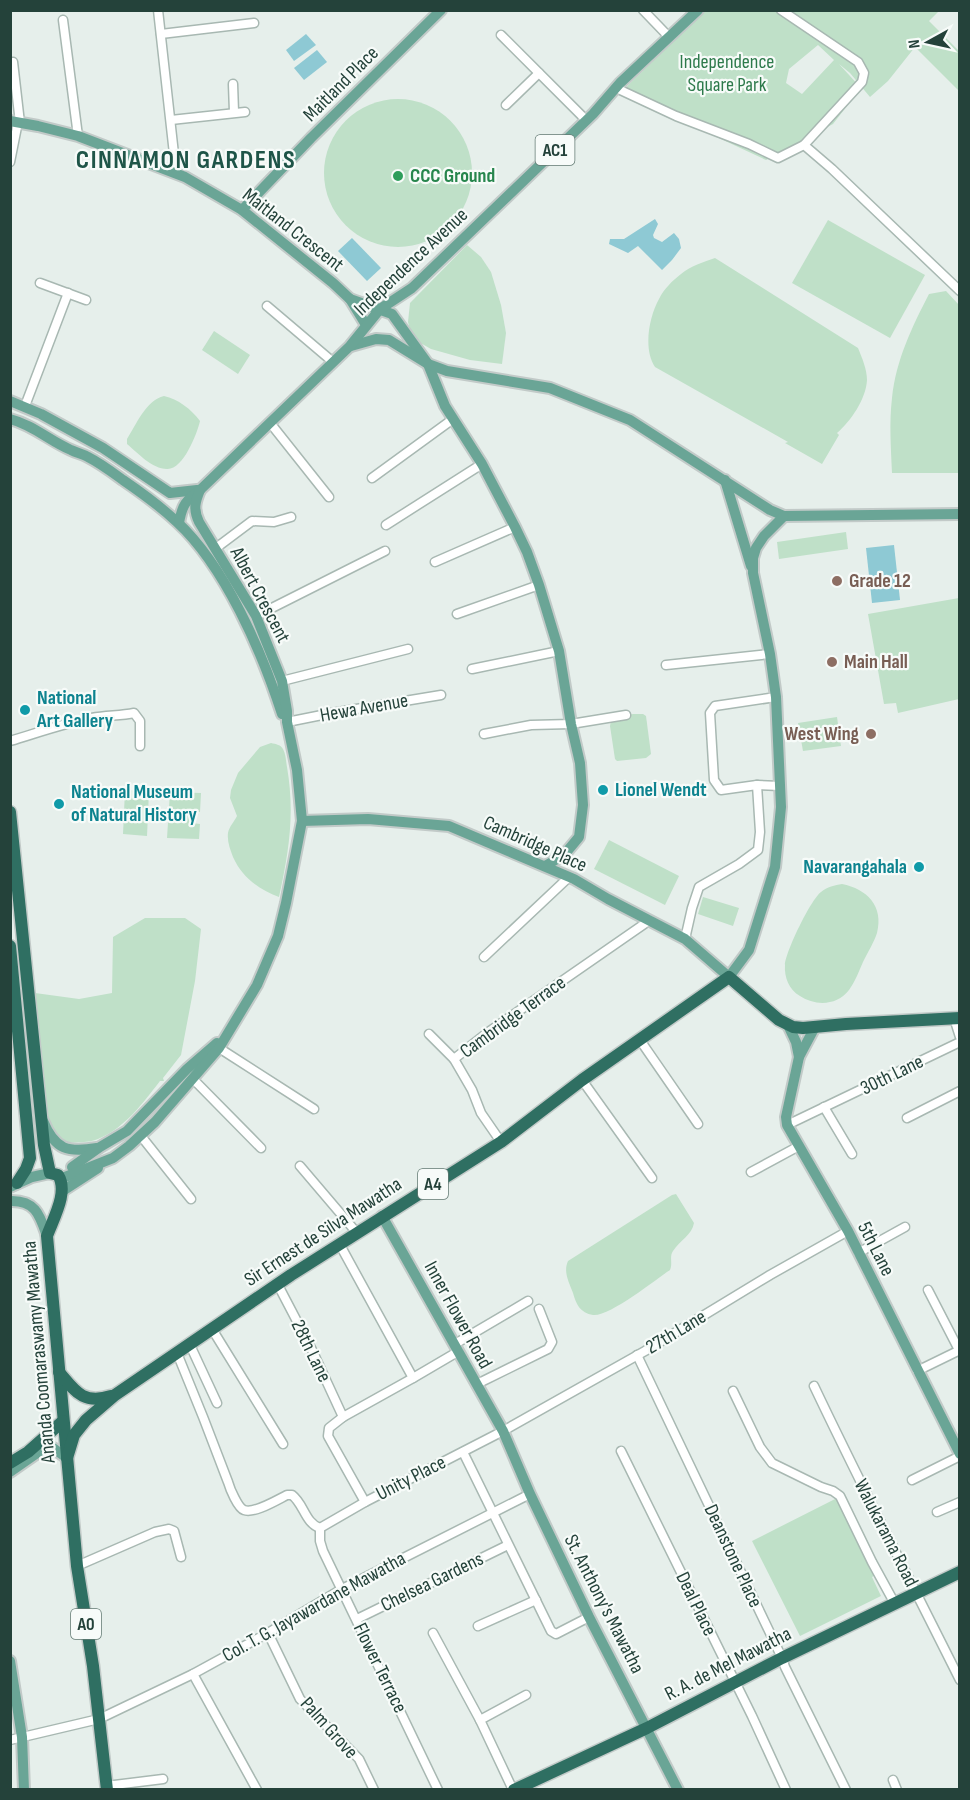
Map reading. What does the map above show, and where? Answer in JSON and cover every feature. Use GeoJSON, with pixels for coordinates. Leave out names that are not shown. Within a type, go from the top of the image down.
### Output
{"type":"FeatureCollection","features":[{"type":"Feature","properties":{"kind":"highway","name":"Ananda Coomaraswamy Mawatha"},"geometry":{"type":"LineString","coordinates":[[10,812],[41,1115],[61,1192],[46,1236],[77,1566],[93,1666],[106,1788]]}},
{"type":"Feature","properties":{"kind":"highway"},"geometry":{"type":"LineString","coordinates":[[10,946],[30,1158],[26,1169],[14,1185]]}},
{"type":"Feature","properties":{"kind":"highway"},"geometry":{"type":"LineString","coordinates":[[729,977],[779,1020],[793,1027],[957,1018]]}},
{"type":"Feature","properties":{"kind":"highway","name":"Sir Ernest de Silva Mawatha"},"geometry":{"type":"LineString","coordinates":[[67,1458],[74,1435],[86,1420],[115,1395],[291,1275],[501,1142],[582,1080],[729,977]]}},
{"type":"Feature","properties":{"kind":"highway","name":"Sir Ernest de Silva Mawatha"},"geometry":{"type":"LineString","coordinates":[[58,1371],[78,1394],[89,1399],[115,1395]]}},
{"type":"Feature","properties":{"kind":"highway"},"geometry":{"type":"LineString","coordinates":[[10,1463],[27,1452],[63,1421]]}},
{"type":"Feature","properties":{"kind":"highway","name":"R. A. de Mel Mawatha"},"geometry":{"type":"LineString","coordinates":[[513,1790],[647,1728],[782,1658],[960,1572]]}},
{"type":"Feature","properties":{"kind":"main road","name":"Maitland Place"},"geometry":{"type":"LineString","coordinates":[[242,210],[311,138],[441,10]]}},
{"type":"Feature","properties":{"kind":"main road","name":"Independence Avenue"},"geometry":{"type":"LineString","coordinates":[[178,523],[189,498],[201,490],[351,346],[380,309],[412,288],[698,10]]}},
{"type":"Feature","properties":{"kind":"main road","name":"Maitland Crescent"},"geometry":{"type":"LineString","coordinates":[[16,122],[78,136],[176,172],[242,210],[350,298],[380,309]]}},
{"type":"Feature","properties":{"kind":"main road","name":"Maitland Crescent"},"geometry":{"type":"LineString","coordinates":[[350,298],[366,325]]}},
{"type":"Feature","properties":{"kind":"main road"},"geometry":{"type":"LineString","coordinates":[[380,309],[392,314],[428,364],[444,406],[482,464],[515,527],[539,585],[559,651],[580,763],[583,805],[579,837],[564,855],[545,866]]}},
{"type":"Feature","properties":{"kind":"main road"},"geometry":{"type":"LineString","coordinates":[[351,346],[376,339],[389,340],[428,364],[447,371],[550,388],[604,408],[630,420],[770,510],[784,516],[959,514]]}},
{"type":"Feature","properties":{"kind":"main road"},"geometry":{"type":"LineString","coordinates":[[10,401],[26,406],[103,448],[170,493],[201,490]]}},
{"type":"Feature","properties":{"kind":"main road","name":"Albert Crescent"},"geometry":{"type":"LineString","coordinates":[[10,419],[25,423],[70,450],[88,457],[158,506],[178,523],[200,547],[212,563],[250,631],[287,722],[297,771],[303,821],[278,936],[257,985],[219,1048],[155,1122],[113,1158]]}},
{"type":"Feature","properties":{"kind":"main road"},"geometry":{"type":"LineString","coordinates":[[725,480],[753,573],[770,654],[776,697],[781,807],[775,867],[749,950],[729,977]]}},
{"type":"Feature","properties":{"kind":"main road","name":"Albert Crescent"},"geometry":{"type":"LineString","coordinates":[[201,490],[195,505],[195,513],[256,616],[282,681],[287,722]]}},
{"type":"Feature","properties":{"kind":"main road"},"geometry":{"type":"LineString","coordinates":[[158,506],[167,502],[170,493]]}},
{"type":"Feature","properties":{"kind":"main road"},"geometry":{"type":"LineString","coordinates":[[753,573],[756,548],[764,536],[784,516]]}},
{"type":"Feature","properties":{"kind":"main road"},"geometry":{"type":"LineString","coordinates":[[231,597],[247,602]]}},
{"type":"Feature","properties":{"kind":"main road","name":"Cambridge Place"},"geometry":{"type":"LineString","coordinates":[[303,821],[368,819],[449,826],[569,877],[650,920],[685,939],[729,977]]}},
{"type":"Feature","properties":{"kind":"main road"},"geometry":{"type":"LineString","coordinates":[[788,1025],[796,1042],[799,1057]]}},
{"type":"Feature","properties":{"kind":"main road"},"geometry":{"type":"LineString","coordinates":[[787,1125],[786,1117],[799,1057],[815,1027]]}},
{"type":"Feature","properties":{"kind":"main road"},"geometry":{"type":"LineString","coordinates":[[56,1176],[80,1163],[100,1147],[127,1131],[187,1069],[228,1034]]}},
{"type":"Feature","properties":{"kind":"main road"},"geometry":{"type":"LineString","coordinates":[[41,1115],[48,1133],[64,1148],[78,1151],[100,1147]]}},
{"type":"Feature","properties":{"kind":"main road","name":"5th Lane"},"geometry":{"type":"LineString","coordinates":[[787,1125],[848,1231],[960,1455]]}},
{"type":"Feature","properties":{"kind":"main road"},"geometry":{"type":"LineString","coordinates":[[14,1185],[39,1174],[56,1176],[113,1158]]}},
{"type":"Feature","properties":{"kind":"main road"},"geometry":{"type":"LineString","coordinates":[[61,1192],[113,1158]]}},
{"type":"Feature","properties":{"kind":"main road"},"geometry":{"type":"LineString","coordinates":[[10,1201],[25,1203],[37,1212],[46,1236]]}},
{"type":"Feature","properties":{"kind":"main road","name":"Inner Flower Road"},"geometry":{"type":"LineString","coordinates":[[382,1216],[503,1431]]}},
{"type":"Feature","properties":{"kind":"main road","name":"St. Anthony's Mawatha"},"geometry":{"type":"LineString","coordinates":[[503,1431],[530,1494],[589,1617],[678,1790]]}},
{"type":"Feature","properties":{"kind":"main road"},"geometry":{"type":"LineString","coordinates":[[10,1472],[43,1449],[53,1448],[67,1458]]}},
{"type":"Feature","properties":{"kind":"main road"},"geometry":{"type":"LineString","coordinates":[[10,1661],[16,1738],[24,1790]]}},
{"type":"Feature","properties":{"kind":"street"},"geometry":{"type":"LineString","coordinates":[[158,10],[176,172]]}},
{"type":"Feature","properties":{"kind":"street"},"geometry":{"type":"LineString","coordinates":[[643,10],[669,37]]}},
{"type":"Feature","properties":{"kind":"street"},"geometry":{"type":"LineString","coordinates":[[616,88],[676,116],[749,144],[778,158],[804,145],[862,82],[864,73],[858,62],[781,10]]}},
{"type":"Feature","properties":{"kind":"street"},"geometry":{"type":"LineString","coordinates":[[63,20],[78,136]]}},
{"type":"Feature","properties":{"kind":"street"},"geometry":{"type":"LineString","coordinates":[[161,34],[254,23]]}},
{"type":"Feature","properties":{"kind":"street"},"geometry":{"type":"LineString","coordinates":[[501,35],[586,120]]}},
{"type":"Feature","properties":{"kind":"street"},"geometry":{"type":"LineString","coordinates":[[10,162],[16,122],[13,62]]}},
{"type":"Feature","properties":{"kind":"street"},"geometry":{"type":"LineString","coordinates":[[506,105],[538,73]]}},
{"type":"Feature","properties":{"kind":"street"},"geometry":{"type":"LineString","coordinates":[[233,84],[234,112]]}},
{"type":"Feature","properties":{"kind":"street"},"geometry":{"type":"LineString","coordinates":[[171,120],[245,112]]}},
{"type":"Feature","properties":{"kind":"street"},"geometry":{"type":"LineString","coordinates":[[804,145],[960,291]]}},
{"type":"Feature","properties":{"kind":"street"},"geometry":{"type":"LineString","coordinates":[[40,283],[86,300]]}},
{"type":"Feature","properties":{"kind":"street"},"geometry":{"type":"LineString","coordinates":[[26,406],[68,293]]}},
{"type":"Feature","properties":{"kind":"street"},"geometry":{"type":"LineString","coordinates":[[267,306],[333,362]]}},
{"type":"Feature","properties":{"kind":"street"},"geometry":{"type":"LineString","coordinates":[[372,478],[453,420]]}},
{"type":"Feature","properties":{"kind":"street"},"geometry":{"type":"LineString","coordinates":[[271,424],[329,497]]}},
{"type":"Feature","properties":{"kind":"street"},"geometry":{"type":"LineString","coordinates":[[386,525],[482,464]]}},
{"type":"Feature","properties":{"kind":"street"},"geometry":{"type":"LineString","coordinates":[[216,548],[252,521],[274,522],[291,517]]}},
{"type":"Feature","properties":{"kind":"street"},"geometry":{"type":"LineString","coordinates":[[435,562],[515,527]]}},
{"type":"Feature","properties":{"kind":"street"},"geometry":{"type":"LineString","coordinates":[[256,616],[385,551]]}},
{"type":"Feature","properties":{"kind":"street"},"geometry":{"type":"LineString","coordinates":[[457,614],[539,585]]}},
{"type":"Feature","properties":{"kind":"street"},"geometry":{"type":"LineString","coordinates":[[282,681],[408,649]]}},
{"type":"Feature","properties":{"kind":"street"},"geometry":{"type":"LineString","coordinates":[[472,669],[559,651]]}},
{"type":"Feature","properties":{"kind":"street"},"geometry":{"type":"LineString","coordinates":[[666,665],[770,654]]}},
{"type":"Feature","properties":{"kind":"street","name":"Hewa Avenue"},"geometry":{"type":"LineString","coordinates":[[287,722],[332,712],[441,695]]}},
{"type":"Feature","properties":{"kind":"street"},"geometry":{"type":"LineString","coordinates":[[776,697],[715,706],[710,712],[714,780],[721,790],[757,785],[780,786]]}},
{"type":"Feature","properties":{"kind":"street"},"geometry":{"type":"LineString","coordinates":[[10,741],[93,718],[134,713],[140,721],[140,746]]}},
{"type":"Feature","properties":{"kind":"street"},"geometry":{"type":"LineString","coordinates":[[484,734],[531,725],[571,724],[626,715]]}},
{"type":"Feature","properties":{"kind":"street"},"geometry":{"type":"LineString","coordinates":[[685,939],[699,887],[758,850],[760,832],[757,785]]}},
{"type":"Feature","properties":{"kind":"street"},"geometry":{"type":"LineString","coordinates":[[484,957],[569,877]]}},
{"type":"Feature","properties":{"kind":"street","name":"Cambridge Terrace"},"geometry":{"type":"LineString","coordinates":[[501,1142],[481,1113],[472,1090],[454,1059],[487,1032],[650,920]]}},
{"type":"Feature","properties":{"kind":"street"},"geometry":{"type":"LineString","coordinates":[[957,1018],[960,1037]]}},
{"type":"Feature","properties":{"kind":"street"},"geometry":{"type":"LineString","coordinates":[[429,1034],[454,1059]]}},
{"type":"Feature","properties":{"kind":"street"},"geometry":{"type":"LineString","coordinates":[[640,1040],[698,1124]]}},
{"type":"Feature","properties":{"kind":"street","name":"30th Lane"},"geometry":{"type":"LineString","coordinates":[[787,1125],[960,1042]]}},
{"type":"Feature","properties":{"kind":"street"},"geometry":{"type":"LineString","coordinates":[[219,1048],[314,1109]]}},
{"type":"Feature","properties":{"kind":"street"},"geometry":{"type":"LineString","coordinates":[[193,1079],[261,1148]]}},
{"type":"Feature","properties":{"kind":"street"},"geometry":{"type":"LineString","coordinates":[[582,1080],[652,1178]]}},
{"type":"Feature","properties":{"kind":"street"},"geometry":{"type":"LineString","coordinates":[[907,1118],[960,1091]]}},
{"type":"Feature","properties":{"kind":"street"},"geometry":{"type":"LineString","coordinates":[[824,1107],[852,1154]]}},
{"type":"Feature","properties":{"kind":"street"},"geometry":{"type":"LineString","coordinates":[[141,1136],[191,1199]]}},
{"type":"Feature","properties":{"kind":"street"},"geometry":{"type":"LineString","coordinates":[[751,1172],[799,1146]]}},
{"type":"Feature","properties":{"kind":"street"},"geometry":{"type":"LineString","coordinates":[[300,1166],[357,1233]]}},
{"type":"Feature","properties":{"kind":"street"},"geometry":{"type":"LineString","coordinates":[[858,1252],[905,1227]]}},
{"type":"Feature","properties":{"kind":"street","name":"27th Lane"},"geometry":{"type":"LineString","coordinates":[[503,1431],[848,1231]]}},
{"type":"Feature","properties":{"kind":"street"},"geometry":{"type":"LineString","coordinates":[[340,1245],[413,1378]]}},
{"type":"Feature","properties":{"kind":"street","name":"28th Lane"},"geometry":{"type":"LineString","coordinates":[[278,1285],[343,1417]]}},
{"type":"Feature","properties":{"kind":"street"},"geometry":{"type":"LineString","coordinates":[[917,1371],[959,1350],[928,1290]]}},
{"type":"Feature","properties":{"kind":"street"},"geometry":{"type":"LineString","coordinates":[[365,1502],[328,1436],[329,1428],[343,1417],[413,1378],[528,1301]]}},
{"type":"Feature","properties":{"kind":"street"},"geometry":{"type":"LineString","coordinates":[[477,1384],[548,1349],[552,1342],[539,1309]]}},
{"type":"Feature","properties":{"kind":"street"},"geometry":{"type":"LineString","coordinates":[[212,1329],[283,1444]]}},
{"type":"Feature","properties":{"kind":"street"},"geometry":{"type":"LineString","coordinates":[[190,1345],[217,1403]]}},
{"type":"Feature","properties":{"kind":"street","name":"Flower Terrace"},"geometry":{"type":"LineString","coordinates":[[177,1353],[207,1422],[230,1489],[240,1508],[255,1510],[287,1495],[292,1495],[299,1500],[310,1522],[320,1528],[323,1551],[438,1790]]}},
{"type":"Feature","properties":{"kind":"street","name":"Deanstone Place"},"geometry":{"type":"LineString","coordinates":[[637,1355],[846,1790]]}},
{"type":"Feature","properties":{"kind":"street","name":"Walukarama Road"},"geometry":{"type":"LineString","coordinates":[[814,1386],[960,1680]]}},
{"type":"Feature","properties":{"kind":"street"},"geometry":{"type":"LineString","coordinates":[[733,1391],[760,1446],[772,1463],[840,1496],[894,1604]]}},
{"type":"Feature","properties":{"kind":"street","name":"Unity Place"},"geometry":{"type":"LineString","coordinates":[[320,1528],[365,1502],[503,1431]]}},
{"type":"Feature","properties":{"kind":"street","name":"Deal Place"},"geometry":{"type":"LineString","coordinates":[[621,1451],[752,1716],[786,1790]]}},
{"type":"Feature","properties":{"kind":"street"},"geometry":{"type":"LineString","coordinates":[[463,1452],[552,1631],[556,1634],[589,1617]]}},
{"type":"Feature","properties":{"kind":"street"},"geometry":{"type":"LineString","coordinates":[[912,1480],[960,1455]]}},
{"type":"Feature","properties":{"kind":"street","name":"Col. T. G. Jayawardane Mawatha"},"geometry":{"type":"LineString","coordinates":[[16,1738],[99,1719],[193,1674],[342,1589],[530,1494]]}},
{"type":"Feature","properties":{"kind":"street"},"geometry":{"type":"LineString","coordinates":[[938,1512],[960,1502]]}},
{"type":"Feature","properties":{"kind":"street"},"geometry":{"type":"LineString","coordinates":[[77,1566],[154,1532],[169,1529],[174,1531],[181,1557]]}},
{"type":"Feature","properties":{"kind":"street","name":"Chelsea Gardens"},"geometry":{"type":"LineString","coordinates":[[357,1618],[508,1545]]}},
{"type":"Feature","properties":{"kind":"street"},"geometry":{"type":"LineString","coordinates":[[478,1626],[536,1600]]}},
{"type":"Feature","properties":{"kind":"street","name":"Palm Grove"},"geometry":{"type":"LineString","coordinates":[[268,1633],[300,1699],[359,1759],[374,1790]]}},
{"type":"Feature","properties":{"kind":"street"},"geometry":{"type":"LineString","coordinates":[[433,1633],[480,1720],[513,1790]]}},
{"type":"Feature","properties":{"kind":"street"},"geometry":{"type":"LineString","coordinates":[[193,1674],[257,1790]]}},
{"type":"Feature","properties":{"kind":"street"},"geometry":{"type":"LineString","coordinates":[[480,1720],[526,1695]]}},
{"type":"Feature","properties":{"kind":"street"},"geometry":{"type":"LineString","coordinates":[[106,1788],[163,1779]]}},
{"type":"Feature","properties":{"kind":"street"},"geometry":{"type":"LineString","coordinates":[[893,1780],[897,1790]]}},
{"type":"Feature","properties":{"kind":"green space","name":"Independence Square Park"},"geometry":{"type":"Polygon","coordinates":[[[705,11],[939,11],[929,21],[959,51],[959,91],[915,47],[888,81],[870,97],[850,73],[839,64],[861,88],[833,124],[766,160],[693,126],[624,89],[705,11]],[[818,45],[789,69],[786,83],[802,94],[834,60],[818,45]]]}},
{"type":"Feature","properties":{"kind":"green space","name":"CCC Ground"},"geometry":{"type":"Polygon","coordinates":[[[398,99],[426,104],[451,120],[467,145],[472,173],[467,201],[451,226],[426,242],[398,247],[370,242],[345,226],[329,201],[324,173],[329,145],[345,120],[370,104],[398,99]]]}},
{"type":"Feature","properties":{"kind":"green space"},"geometry":{"type":"Polygon","coordinates":[[[828,220],[925,275],[890,338],[792,283],[828,220]]]}},
{"type":"Feature","properties":{"kind":"green space"},"geometry":{"type":"Polygon","coordinates":[[[467,245],[481,257],[491,272],[501,305],[506,333],[502,364],[470,360],[431,349],[417,341],[411,333],[408,322],[410,303],[467,245]]]}},
{"type":"Feature","properties":{"kind":"green space"},"geometry":{"type":"Polygon","coordinates":[[[715,258],[858,348],[867,376],[864,395],[852,416],[837,433],[839,435],[822,464],[785,443],[788,442],[655,367],[651,360],[648,342],[650,324],[661,295],[671,282],[685,271],[715,258]]]}},
{"type":"Feature","properties":{"kind":"green space"},"geometry":{"type":"Polygon","coordinates":[[[946,291],[959,305],[959,473],[892,473],[891,407],[897,370],[911,331],[929,294],[946,291]]]}},
{"type":"Feature","properties":{"kind":"green space"},"geometry":{"type":"Polygon","coordinates":[[[214,331],[250,355],[238,374],[202,350],[214,331]]]}},
{"type":"Feature","properties":{"kind":"green space"},"geometry":{"type":"Polygon","coordinates":[[[164,396],[184,405],[200,421],[184,458],[173,468],[167,469],[151,463],[127,444],[127,439],[147,408],[152,402],[164,396]]]}},
{"type":"Feature","properties":{"kind":"green space"},"geometry":{"type":"Polygon","coordinates":[[[846,532],[848,549],[779,559],[777,542],[846,532]]]}},
{"type":"Feature","properties":{"kind":"green space"},"geometry":{"type":"Polygon","coordinates":[[[959,598],[959,699],[898,713],[896,703],[884,704],[868,614],[959,598]]]}},
{"type":"Feature","properties":{"kind":"green space"},"geometry":{"type":"Polygon","coordinates":[[[633,714],[646,716],[651,754],[646,758],[617,761],[611,721],[633,714]]]}},
{"type":"Feature","properties":{"kind":"green space"},"geometry":{"type":"Polygon","coordinates":[[[837,717],[841,746],[803,751],[798,723],[837,717]]]}},
{"type":"Feature","properties":{"kind":"green space"},"geometry":{"type":"Polygon","coordinates":[[[271,743],[281,747],[285,753],[291,800],[288,848],[279,897],[264,890],[246,876],[233,857],[228,839],[229,831],[237,816],[230,798],[238,773],[260,747],[271,743]]]}},
{"type":"Feature","properties":{"kind":"green space"},"geometry":{"type":"Polygon","coordinates":[[[125,790],[149,791],[147,836],[123,834],[125,790]]]}},
{"type":"Feature","properties":{"kind":"green space"},"geometry":{"type":"Polygon","coordinates":[[[170,792],[201,793],[200,812],[192,811],[192,823],[200,824],[199,839],[167,838],[170,792]]]}},
{"type":"Feature","properties":{"kind":"green space"},"geometry":{"type":"Polygon","coordinates":[[[609,840],[679,876],[665,905],[594,869],[609,840]]]}},
{"type":"Feature","properties":{"kind":"green space"},"geometry":{"type":"Polygon","coordinates":[[[842,884],[859,890],[872,900],[878,915],[877,933],[849,990],[832,1002],[812,1002],[790,987],[785,974],[786,959],[811,905],[821,892],[842,884]]]}},
{"type":"Feature","properties":{"kind":"green space"},"geometry":{"type":"Polygon","coordinates":[[[703,897],[739,908],[733,926],[698,914],[703,897]]]}},
{"type":"Feature","properties":{"kind":"green space"},"geometry":{"type":"Polygon","coordinates":[[[145,918],[185,918],[201,929],[195,981],[181,1055],[163,1078],[164,1081],[160,1081],[125,1122],[108,1134],[94,1140],[65,1143],[50,1131],[45,1109],[35,1017],[35,993],[79,999],[112,993],[113,937],[145,918]]]}},
{"type":"Feature","properties":{"kind":"green space"},"geometry":{"type":"Polygon","coordinates":[[[22,990],[39,1144],[34,1145],[19,991],[22,990]]]}},
{"type":"Feature","properties":{"kind":"green space"},"geometry":{"type":"Polygon","coordinates":[[[676,1194],[694,1223],[691,1231],[672,1253],[670,1270],[610,1310],[593,1315],[582,1310],[567,1277],[568,1261],[676,1194]]]}},
{"type":"Feature","properties":{"kind":"green space"},"geometry":{"type":"Polygon","coordinates":[[[841,1496],[879,1573],[872,1577],[881,1596],[800,1636],[752,1541],[841,1496]]]}},
{"type":"Feature","properties":{"kind":"water"},"geometry":{"type":"Polygon","coordinates":[[[306,34],[316,45],[294,61],[286,50],[306,34]]]}},
{"type":"Feature","properties":{"kind":"water"},"geometry":{"type":"Polygon","coordinates":[[[317,50],[327,62],[304,80],[294,68],[317,50]]]}},
{"type":"Feature","properties":{"kind":"water"},"geometry":{"type":"Polygon","coordinates":[[[655,219],[658,224],[654,238],[662,242],[674,233],[679,239],[681,248],[662,270],[638,246],[628,253],[609,244],[610,239],[624,239],[655,219]]]}},
{"type":"Feature","properties":{"kind":"water"},"geometry":{"type":"Polygon","coordinates":[[[352,238],[381,268],[367,281],[338,251],[352,238]]]}},
{"type":"Feature","properties":{"kind":"water"},"geometry":{"type":"Polygon","coordinates":[[[894,545],[900,600],[872,603],[866,548],[894,545]]]}},
{"type":"Feature","properties":{"kind":"place","name":"CCC Ground"},"geometry":{"type":"Point","coordinates":[398,176]}},
{"type":"Feature","properties":{"kind":"place","name":"Grade 12"},"geometry":{"type":"Point","coordinates":[837,581]}},
{"type":"Feature","properties":{"kind":"place","name":"Main Hall"},"geometry":{"type":"Point","coordinates":[832,662]}},
{"type":"Feature","properties":{"kind":"place","name":"National Art Gallery"},"geometry":{"type":"Point","coordinates":[25,710]}},
{"type":"Feature","properties":{"kind":"place","name":"West Wing"},"geometry":{"type":"Point","coordinates":[871,734]}},
{"type":"Feature","properties":{"kind":"place","name":"Lionel Wendt"},"geometry":{"type":"Point","coordinates":[603,790]}},
{"type":"Feature","properties":{"kind":"place","name":"National Museum of Natural History"},"geometry":{"type":"Point","coordinates":[59,804]}},
{"type":"Feature","properties":{"kind":"place","name":"Navarangahala"},"geometry":{"type":"Point","coordinates":[919,867]}},
{"type":"Feature","properties":{"kind":"district","name":"CINNAMON GARDENS"},"geometry":{"type":"Point","coordinates":[186,160]}}]}
